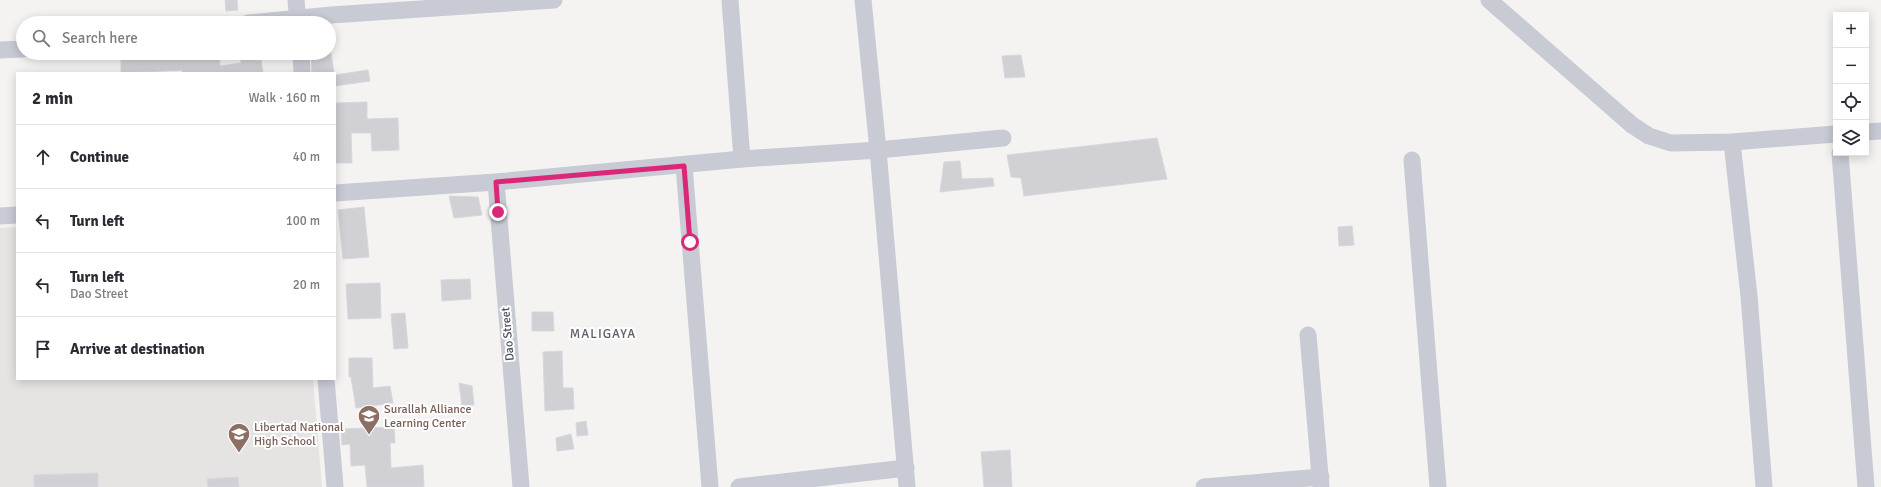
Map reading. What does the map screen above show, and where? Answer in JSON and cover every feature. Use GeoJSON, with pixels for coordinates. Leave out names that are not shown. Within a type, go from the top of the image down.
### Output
{"type":"FeatureCollection","features":[{"type":"Feature","properties":{"kind":"street"},"geometry":{"type":"LineString","coordinates":[[296,0],[298,16]]}},
{"type":"Feature","properties":{"kind":"street"},"geometry":{"type":"LineString","coordinates":[[336,17],[554,0]]}},
{"type":"Feature","properties":{"kind":"street"},"geometry":{"type":"LineString","coordinates":[[730,0],[742,159]]}},
{"type":"Feature","properties":{"kind":"street"},"geometry":{"type":"LineString","coordinates":[[864,0],[907,487]]}},
{"type":"Feature","properties":{"kind":"street"},"geometry":{"type":"LineString","coordinates":[[1489,0],[1632,126],[1649,136],[1671,143],[1732,142],[1833,134]]}},
{"type":"Feature","properties":{"kind":"street"},"geometry":{"type":"LineString","coordinates":[[0,50],[16,49]]}},
{"type":"Feature","properties":{"kind":"street"},"geometry":{"type":"LineString","coordinates":[[301,60],[302,72]]}},
{"type":"Feature","properties":{"kind":"street"},"geometry":{"type":"LineString","coordinates":[[1869,132],[1881,130]]}},
{"type":"Feature","properties":{"kind":"street"},"geometry":{"type":"LineString","coordinates":[[336,193],[496,182],[684,166],[742,159],[878,150],[1003,138]]}},
{"type":"Feature","properties":{"kind":"street"},"geometry":{"type":"LineString","coordinates":[[1732,142],[1749,296],[1764,487]]}},
{"type":"Feature","properties":{"kind":"street"},"geometry":{"type":"LineString","coordinates":[[1840,156],[1866,487]]}},
{"type":"Feature","properties":{"kind":"street"},"geometry":{"type":"LineString","coordinates":[[1412,160],[1438,487]]}},
{"type":"Feature","properties":{"kind":"street"},"geometry":{"type":"LineString","coordinates":[[684,166],[710,487]]}},
{"type":"Feature","properties":{"kind":"street","name":"Dao Street"},"geometry":{"type":"LineString","coordinates":[[496,182],[521,487]]}},
{"type":"Feature","properties":{"kind":"street"},"geometry":{"type":"LineString","coordinates":[[0,216],[16,215]]}},
{"type":"Feature","properties":{"kind":"street"},"geometry":{"type":"LineString","coordinates":[[1204,487],[1321,482],[1308,335]]}},
{"type":"Feature","properties":{"kind":"street"},"geometry":{"type":"LineString","coordinates":[[326,380],[335,487]]}},
{"type":"Feature","properties":{"kind":"street"},"geometry":{"type":"LineString","coordinates":[[739,487],[906,468]]}},
{"type":"Feature","properties":{"kind":"shaded area"},"geometry":{"type":"Polygon","coordinates":[[[16,227],[16,380],[313,380],[322,487],[0,487],[0,228],[16,227]]]}},
{"type":"Feature","properties":{"kind":"building"},"geometry":{"type":"Polygon","coordinates":[[[225,0],[237,0],[238,10],[226,11],[225,0]]]}},
{"type":"Feature","properties":{"kind":"building"},"geometry":{"type":"Polygon","coordinates":[[[1021,55],[1025,77],[1005,78],[1002,56],[1021,55]]]}},
{"type":"Feature","properties":{"kind":"building"},"geometry":{"type":"Polygon","coordinates":[[[121,60],[220,60],[220,66],[241,63],[241,60],[261,60],[263,72],[183,72],[182,70],[121,72],[121,60]]]}},
{"type":"Feature","properties":{"kind":"building"},"geometry":{"type":"Polygon","coordinates":[[[311,60],[332,60],[334,72],[312,72],[311,60]]]}},
{"type":"Feature","properties":{"kind":"building"},"geometry":{"type":"Polygon","coordinates":[[[368,70],[370,81],[336,86],[336,75],[368,70]]]}},
{"type":"Feature","properties":{"kind":"building"},"geometry":{"type":"Polygon","coordinates":[[[367,102],[367,119],[398,118],[399,150],[372,151],[371,133],[351,133],[352,163],[336,163],[336,103],[367,102]]]}},
{"type":"Feature","properties":{"kind":"building"},"geometry":{"type":"Polygon","coordinates":[[[1157,138],[1167,179],[1024,196],[1021,178],[1011,177],[1007,155],[1157,138]]]}},
{"type":"Feature","properties":{"kind":"building"},"geometry":{"type":"Polygon","coordinates":[[[960,161],[962,179],[993,178],[994,186],[940,192],[944,162],[960,161]]]}},
{"type":"Feature","properties":{"kind":"building"},"geometry":{"type":"Polygon","coordinates":[[[449,196],[478,197],[482,215],[454,218],[449,196]]]}},
{"type":"Feature","properties":{"kind":"building"},"geometry":{"type":"Polygon","coordinates":[[[364,207],[369,257],[343,259],[338,210],[364,207]]]}},
{"type":"Feature","properties":{"kind":"building"},"geometry":{"type":"Polygon","coordinates":[[[1352,226],[1354,245],[1339,246],[1338,227],[1352,226]]]}},
{"type":"Feature","properties":{"kind":"building"},"geometry":{"type":"Polygon","coordinates":[[[470,279],[471,299],[442,301],[441,280],[470,279]]]}},
{"type":"Feature","properties":{"kind":"building"},"geometry":{"type":"Polygon","coordinates":[[[380,283],[381,318],[348,319],[346,284],[380,283]]]}},
{"type":"Feature","properties":{"kind":"building"},"geometry":{"type":"Polygon","coordinates":[[[532,312],[553,312],[554,331],[532,331],[532,312]]]}},
{"type":"Feature","properties":{"kind":"building"},"geometry":{"type":"Polygon","coordinates":[[[405,313],[408,348],[394,349],[391,314],[405,313]]]}},
{"type":"Feature","properties":{"kind":"building"},"geometry":{"type":"Polygon","coordinates":[[[562,351],[563,388],[573,388],[574,409],[545,411],[543,352],[562,351]]]}},
{"type":"Feature","properties":{"kind":"building"},"geometry":{"type":"Polygon","coordinates":[[[349,358],[372,358],[373,388],[390,386],[393,403],[356,408],[351,377],[349,377],[349,358]]]}},
{"type":"Feature","properties":{"kind":"building"},"geometry":{"type":"Polygon","coordinates":[[[459,383],[472,386],[474,405],[462,406],[459,383]]]}},
{"type":"Feature","properties":{"kind":"building"},"geometry":{"type":"Polygon","coordinates":[[[586,421],[588,435],[577,436],[576,423],[586,421]]]}},
{"type":"Feature","properties":{"kind":"building"},"geometry":{"type":"Polygon","coordinates":[[[394,427],[395,443],[390,443],[391,468],[423,465],[424,487],[367,487],[365,465],[351,466],[350,444],[342,445],[341,429],[394,427]]]}},
{"type":"Feature","properties":{"kind":"building"},"geometry":{"type":"Polygon","coordinates":[[[571,434],[574,449],[557,451],[556,438],[571,434]]]}},
{"type":"Feature","properties":{"kind":"building"},"geometry":{"type":"Polygon","coordinates":[[[1010,450],[1012,487],[984,487],[981,452],[1010,450]]]}},
{"type":"Feature","properties":{"kind":"building"},"geometry":{"type":"Polygon","coordinates":[[[98,473],[98,487],[34,487],[34,475],[98,473]]]}},
{"type":"Feature","properties":{"kind":"building"},"geometry":{"type":"Polygon","coordinates":[[[238,477],[239,487],[208,487],[207,479],[238,477]]]}},
{"type":"Feature","properties":{"kind":"place","name":"Surallah Alliance Learning Center"},"geometry":{"type":"Point","coordinates":[369,436]}},
{"type":"Feature","properties":{"kind":"place","name":"Libertad National High School"},"geometry":{"type":"Point","coordinates":[239,454]}},
{"type":"Feature","properties":{"kind":"district","name":"MALIGAYA"},"geometry":{"type":"Point","coordinates":[603,334]}},
{"type":"Feature","properties":{"kind":"route"},"geometry":{"type":"LineString","coordinates":[[498,212],[496,182],[684,166],[690,242]]}}]}
